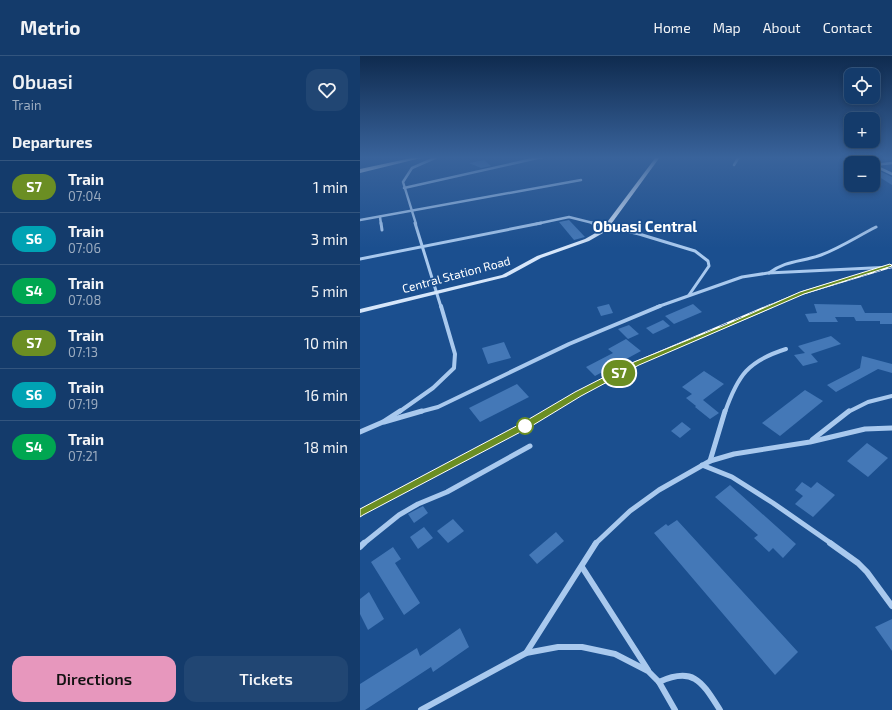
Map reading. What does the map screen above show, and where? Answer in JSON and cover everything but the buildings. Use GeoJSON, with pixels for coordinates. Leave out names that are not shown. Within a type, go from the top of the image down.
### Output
{"type":"FeatureCollection","features":[{"type":"Feature","properties":{"kind":"street"},"geometry":{"type":"LineString","coordinates":[[384,422],[450,374],[456,359],[437,291],[404,188]]}},
{"type":"Feature","properties":{"kind":"street"},"geometry":{"type":"LineString","coordinates":[[360,220],[540,188]]}},
{"type":"Feature","properties":{"kind":"street","name":"Central Station Road"},"geometry":{"type":"LineString","coordinates":[[360,311],[511,273],[539,257],[587,240],[607,226],[635,188]]}},
{"type":"Feature","properties":{"kind":"street"},"geometry":{"type":"LineString","coordinates":[[380,217],[382,230]]}},
{"type":"Feature","properties":{"kind":"street"},"geometry":{"type":"LineString","coordinates":[[360,259],[569,217],[683,247],[704,256],[708,261],[709,266],[688,295]]}},
{"type":"Feature","properties":{"kind":"street"},"geometry":{"type":"LineString","coordinates":[[768,273],[778,266],[786,263],[821,255],[876,227]]}},
{"type":"Feature","properties":{"kind":"street"},"geometry":{"type":"LineString","coordinates":[[360,432],[384,422],[438,407],[569,344],[688,295],[742,277],[768,273],[892,267]]}},
{"type":"Feature","properties":{"kind":"street"},"geometry":{"type":"LineString","coordinates":[[710,461],[730,399],[738,381],[749,366],[768,355],[786,349]]}},
{"type":"Feature","properties":{"kind":"street"},"geometry":{"type":"LineString","coordinates":[[810,442],[844,413],[862,404],[879,398],[892,396]]}},
{"type":"Feature","properties":{"kind":"street"},"geometry":{"type":"LineString","coordinates":[[526,653],[594,546],[630,511],[659,490],[710,461],[734,454],[810,442],[865,429],[892,428]]}},
{"type":"Feature","properties":{"kind":"street"},"geometry":{"type":"LineString","coordinates":[[360,547],[399,515],[418,504],[447,492],[530,446]]}},
{"type":"Feature","properties":{"kind":"street"},"geometry":{"type":"LineString","coordinates":[[702,465],[732,477],[773,503],[858,563],[867,572],[892,606]]}},
{"type":"Feature","properties":{"kind":"street"},"geometry":{"type":"LineString","coordinates":[[582,567],[648,671],[659,682],[675,710]]}},
{"type":"Feature","properties":{"kind":"street"},"geometry":{"type":"LineString","coordinates":[[421,710],[526,653],[558,647],[582,647],[615,654],[648,671]]}},
{"type":"Feature","properties":{"kind":"street"},"geometry":{"type":"LineString","coordinates":[[659,682],[671,675],[686,674],[701,683],[720,710]]}},
{"type":"Feature","properties":{"kind":"railway"},"geometry":{"type":"LineString","coordinates":[[768,307],[802,293],[892,266]]}},
{"type":"Feature","properties":{"kind":"railway"},"geometry":{"type":"LineString","coordinates":[[548,412],[578,394],[637,363],[771,306]]}},
{"type":"Feature","properties":{"kind":"railway"},"geometry":{"type":"LineString","coordinates":[[360,512],[527,425],[550,411]]}},
{"type":"Feature","properties":{"kind":"train","name":"S7"},"geometry":{"type":"LineString","coordinates":[[360,512],[527,425],[578,394],[637,363],[802,293],[843,282],[882,268],[892,266]]}},
{"type":"Feature","properties":{"kind":"district","name":"Obuasi Central"},"geometry":{"type":"Point","coordinates":[645,226]}}]}
